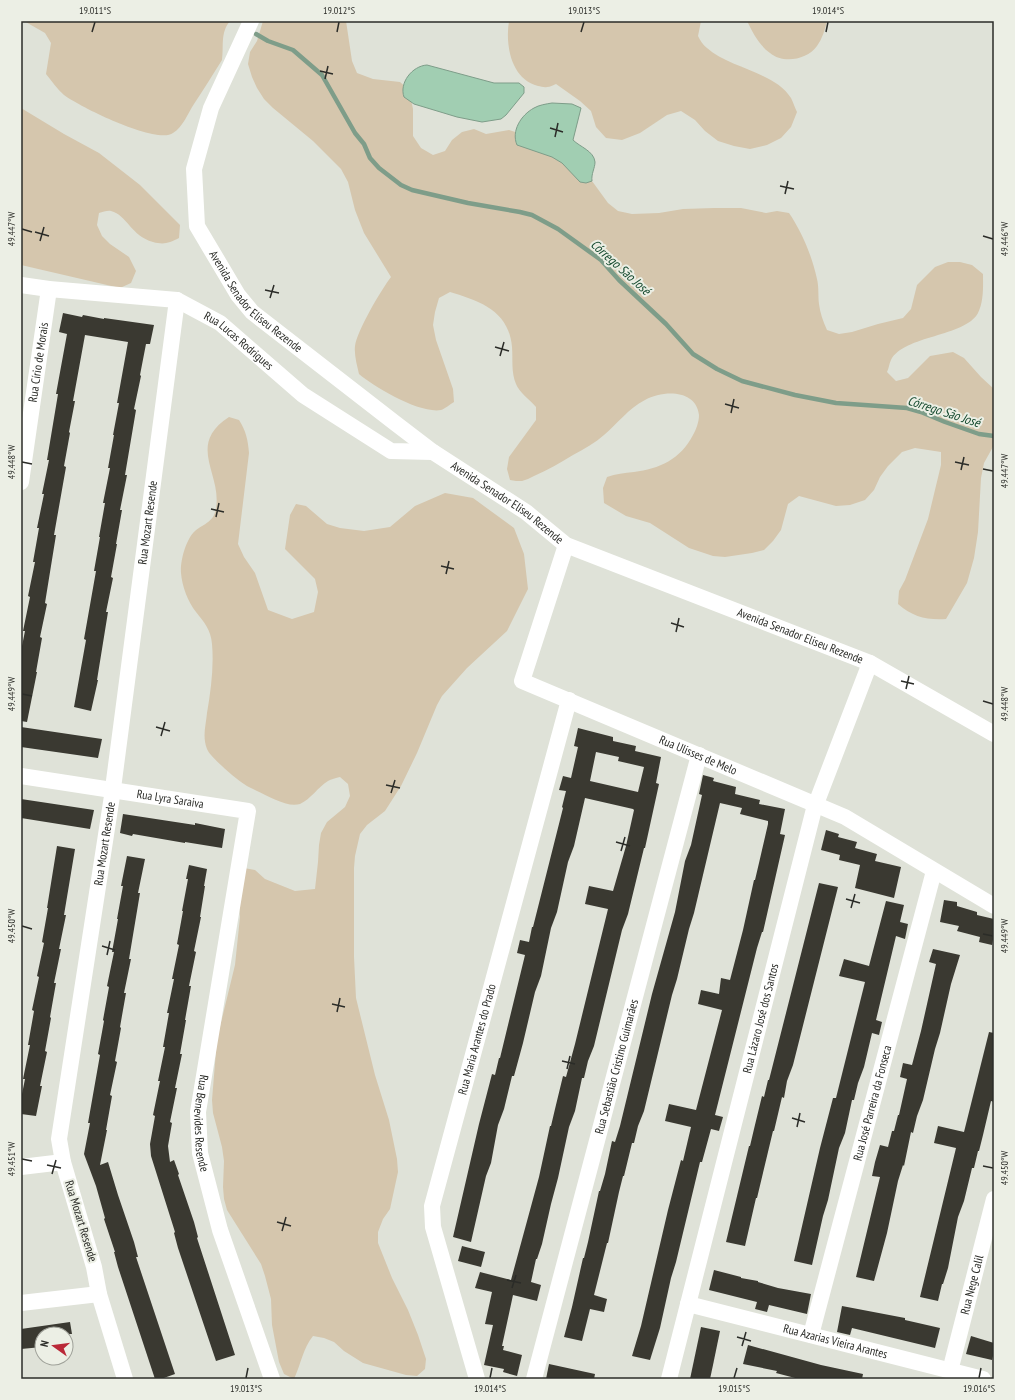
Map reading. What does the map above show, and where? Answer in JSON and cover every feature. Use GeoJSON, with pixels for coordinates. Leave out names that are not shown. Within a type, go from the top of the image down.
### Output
{"type":"FeatureCollection","features":[{"type":"Feature","properties":{"kind":"street","name":"Avenida Senador Eliseu Rezende"},"geometry":{"type":"LineString","coordinates":[[251,21],[211,108],[194,169],[197,226],[238,295],[252,312],[433,452],[526,512],[566,545],[870,663],[994,734]]}},
{"type":"Feature","properties":{"kind":"street","name":"Rua Lucas Rodrigues"},"geometry":{"type":"LineString","coordinates":[[21,285],[49,289],[178,300],[220,323],[303,395],[391,451],[433,452]]}},
{"type":"Feature","properties":{"kind":"street","name":"Rua Círio de Morais"},"geometry":{"type":"LineString","coordinates":[[21,482],[49,289]]}},
{"type":"Feature","properties":{"kind":"street","name":"Rua Mozart Resende"},"geometry":{"type":"LineString","coordinates":[[125,1379],[99,1294],[94,1266],[63,1162],[59,1139],[112,790],[178,300]]}},
{"type":"Feature","properties":{"kind":"street","name":"Rua Ulisses de Melo"},"geometry":{"type":"LineString","coordinates":[[566,545],[522,681],[845,817],[994,906]]}},
{"type":"Feature","properties":{"kind":"street","name":"Rua Lázaro José dos Santos"},"geometry":{"type":"LineString","coordinates":[[669,1379],[816,805],[870,663]]}},
{"type":"Feature","properties":{"kind":"street","name":"Rua Maria Arantes do Prado"},"geometry":{"type":"LineString","coordinates":[[477,1379],[434,1227],[432,1206],[569,700]]}},
{"type":"Feature","properties":{"kind":"street","name":"Rua Sebastião Cristino Guimarães"},"geometry":{"type":"LineString","coordinates":[[534,1379],[699,755]]}},
{"type":"Feature","properties":{"kind":"street","name":"Rua Lyra Saraiva"},"geometry":{"type":"LineString","coordinates":[[21,776],[248,811]]}},
{"type":"Feature","properties":{"kind":"street","name":"Rua Benevides Resende"},"geometry":{"type":"LineString","coordinates":[[248,811],[198,1112],[200,1153],[220,1230],[272,1379]]}},
{"type":"Feature","properties":{"kind":"street","name":"Rua José Parreira da Fonseca"},"geometry":{"type":"LineString","coordinates":[[811,1335],[934,870]]}},
{"type":"Feature","properties":{"kind":"street"},"geometry":{"type":"LineString","coordinates":[[21,1167],[63,1162]]}},
{"type":"Feature","properties":{"kind":"street","name":"Rua Nege Calil"},"geometry":{"type":"LineString","coordinates":[[950,1371],[994,1199]]}},
{"type":"Feature","properties":{"kind":"street"},"geometry":{"type":"LineString","coordinates":[[21,1303],[99,1294]]}},
{"type":"Feature","properties":{"kind":"street","name":"Rua Azarias Vieira Arantes"},"geometry":{"type":"LineString","coordinates":[[688,1304],[982,1379]]}},
{"type":"Feature","properties":{"kind":"shaded area"},"geometry":{"type":"Polygon","coordinates":[[[24,21],[230,21],[225,30],[222,60],[182,124],[173,133],[164,135],[151,134],[118,123],[86,108],[64,95],[46,74],[51,43],[45,33],[24,21]]]}},
{"type":"Feature","properties":{"kind":"shaded area"},"geometry":{"type":"Polygon","coordinates":[[[263,21],[346,21],[352,61],[357,73],[373,79],[400,82],[409,90],[413,109],[413,136],[421,148],[433,155],[445,151],[452,140],[462,132],[474,129],[486,134],[509,130],[550,143],[592,181],[608,203],[618,211],[632,214],[659,213],[683,209],[741,208],[766,213],[777,211],[789,213],[806,244],[812,262],[818,282],[820,311],[827,330],[839,334],[852,332],[903,318],[911,309],[917,285],[935,267],[948,262],[960,262],[972,265],[983,274],[983,294],[980,308],[978,313],[971,321],[948,332],[908,345],[898,352],[891,360],[887,372],[896,381],[908,378],[930,356],[953,352],[964,358],[994,389],[994,445],[984,463],[981,478],[978,532],[974,558],[967,583],[946,619],[920,617],[909,612],[898,604],[899,591],[905,580],[928,519],[941,465],[941,452],[915,448],[902,452],[888,466],[880,477],[874,490],[865,500],[850,505],[836,506],[799,496],[788,504],[781,530],[764,550],[725,557],[713,556],[689,548],[650,523],[626,516],[604,503],[603,488],[607,477],[643,471],[660,465],[676,456],[688,443],[696,428],[699,415],[697,406],[692,400],[685,396],[669,393],[661,394],[645,400],[623,416],[597,441],[559,464],[525,480],[516,481],[510,480],[507,469],[509,457],[536,420],[536,407],[517,387],[514,379],[510,335],[505,324],[491,309],[472,299],[450,292],[439,298],[433,325],[436,340],[453,389],[454,402],[441,410],[421,408],[410,404],[375,386],[359,374],[355,353],[357,339],[370,311],[391,277],[364,233],[355,210],[348,182],[341,169],[313,141],[273,108],[264,99],[257,88],[248,64],[250,52],[257,41],[263,21]]]}},
{"type":"Feature","properties":{"kind":"shaded area"},"geometry":{"type":"Polygon","coordinates":[[[509,21],[701,21],[698,36],[706,47],[727,61],[763,76],[784,89],[791,98],[797,112],[791,127],[781,138],[767,145],[750,149],[718,141],[705,131],[695,120],[681,111],[667,115],[640,133],[622,140],[606,138],[596,127],[591,111],[580,101],[556,84],[546,87],[538,86],[529,82],[516,69],[509,50],[509,21]]]}},
{"type":"Feature","properties":{"kind":"shaded area"},"geometry":{"type":"Polygon","coordinates":[[[747,21],[827,21],[820,40],[813,51],[807,55],[795,59],[781,59],[766,50],[747,21]]]}},
{"type":"Feature","properties":{"kind":"shaded area"},"geometry":{"type":"Polygon","coordinates":[[[427,65],[494,83],[519,83],[524,87],[524,93],[501,119],[482,122],[457,117],[414,104],[404,97],[403,86],[408,76],[416,68],[427,65]]]}},
{"type":"Feature","properties":{"kind":"shaded area"},"geometry":{"type":"Polygon","coordinates":[[[552,103],[572,104],[581,108],[573,140],[589,152],[594,158],[595,164],[592,181],[586,183],[580,182],[562,163],[552,157],[517,145],[515,134],[521,119],[529,111],[536,107],[552,103]]]}},
{"type":"Feature","properties":{"kind":"shaded area"},"geometry":{"type":"Polygon","coordinates":[[[21,108],[99,153],[140,185],[180,225],[179,238],[166,243],[157,243],[139,235],[116,213],[105,211],[99,213],[97,225],[102,236],[110,244],[129,257],[136,271],[131,283],[120,288],[21,265],[21,108]]]}},
{"type":"Feature","properties":{"kind":"shaded area"},"geometry":{"type":"Polygon","coordinates":[[[229,417],[239,420],[246,436],[249,453],[238,544],[244,557],[255,573],[268,610],[292,619],[314,612],[318,592],[315,579],[285,549],[290,515],[296,504],[306,506],[327,524],[340,528],[364,531],[390,527],[415,506],[445,493],[473,498],[514,528],[524,554],[528,589],[507,631],[467,668],[442,696],[401,786],[385,811],[367,825],[360,834],[355,856],[354,957],[356,998],[375,1075],[389,1120],[397,1159],[398,1172],[390,1209],[383,1219],[378,1232],[378,1243],[392,1278],[408,1310],[426,1359],[425,1369],[417,1376],[406,1375],[363,1363],[344,1351],[334,1342],[313,1336],[304,1351],[294,1379],[284,1374],[279,1362],[272,1325],[271,1299],[261,1264],[227,1210],[224,1199],[224,1161],[213,1113],[212,1100],[217,1039],[235,965],[240,917],[238,891],[244,868],[255,870],[265,879],[295,891],[315,889],[321,833],[327,822],[345,807],[350,796],[348,784],[340,777],[328,781],[308,799],[300,804],[295,805],[284,803],[250,788],[240,781],[218,762],[207,749],[205,726],[212,678],[213,652],[207,626],[193,608],[186,594],[181,568],[184,550],[189,539],[195,531],[211,519],[215,513],[217,495],[208,449],[210,438],[216,428],[229,417]]]}},
{"type":"Feature","properties":{"kind":"building"},"geometry":{"type":"Polygon","coordinates":[[[63,313],[82,317],[83,315],[154,325],[150,344],[146,344],[134,409],[136,410],[125,475],[127,475],[120,510],[122,510],[111,577],[113,578],[106,612],[108,612],[98,680],[91,711],[74,707],[86,640],[84,639],[96,571],[94,571],[105,503],[103,503],[110,468],[108,468],[119,403],[117,403],[128,342],[85,335],[73,401],[75,401],[64,466],[66,467],[54,535],[56,535],[45,603],[47,604],[40,637],[42,638],[37,672],[27,722],[21,721],[21,651],[25,631],[23,631],[30,597],[28,596],[35,562],[33,562],[39,528],[37,528],[44,494],[42,494],[49,460],[47,460],[58,394],[56,394],[67,334],[59,332],[63,313]]]}},
{"type":"Feature","properties":{"kind":"building"},"geometry":{"type":"Polygon","coordinates":[[[21,727],[102,739],[98,758],[21,747],[21,727]]]}},
{"type":"Feature","properties":{"kind":"building"},"geometry":{"type":"Polygon","coordinates":[[[578,728],[613,737],[613,741],[636,746],[635,751],[661,757],[656,783],[659,784],[645,848],[628,914],[622,930],[594,1046],[588,1061],[584,1078],[582,1078],[542,1244],[536,1259],[531,1282],[541,1285],[537,1301],[513,1295],[502,1346],[504,1346],[503,1350],[522,1355],[517,1376],[503,1372],[504,1369],[484,1365],[493,1325],[485,1324],[492,1292],[475,1288],[480,1272],[511,1280],[539,1177],[563,1076],[566,1077],[575,1044],[608,909],[585,904],[589,886],[613,891],[626,846],[633,809],[585,798],[574,846],[568,862],[557,912],[551,928],[541,976],[535,992],[514,1076],[512,1076],[504,1109],[498,1125],[491,1163],[486,1176],[471,1242],[453,1237],[479,1124],[492,1074],[495,1075],[500,1058],[525,955],[517,953],[520,940],[529,942],[563,808],[566,791],[559,790],[563,776],[571,778],[578,747],[574,746],[578,728]],[[596,752],[590,781],[638,792],[644,767],[618,761],[619,757],[596,752]]]}},
{"type":"Feature","properties":{"kind":"building"},"geometry":{"type":"Polygon","coordinates":[[[703,775],[714,778],[713,781],[736,787],[735,794],[760,800],[759,804],[785,809],[780,834],[785,835],[763,932],[757,948],[715,1115],[723,1117],[719,1131],[711,1129],[702,1162],[700,1162],[660,1328],[650,1360],[632,1356],[641,1326],[668,1210],[681,1160],[683,1161],[691,1127],[665,1121],[669,1104],[696,1110],[722,1010],[698,1004],[701,990],[719,994],[721,978],[730,980],[768,824],[768,821],[740,814],[742,808],[720,803],[644,1111],[638,1126],[634,1143],[632,1143],[623,1176],[608,1243],[594,1295],[607,1299],[604,1312],[590,1309],[582,1341],[564,1337],[612,1141],[615,1142],[620,1126],[652,994],[675,912],[685,861],[691,845],[702,795],[699,794],[703,775]]]}},
{"type":"Feature","properties":{"kind":"building"},"geometry":{"type":"Polygon","coordinates":[[[21,799],[94,810],[90,829],[21,818],[21,799]]]}},
{"type":"Feature","properties":{"kind":"building"},"geometry":{"type":"Polygon","coordinates":[[[123,814],[195,825],[195,823],[225,829],[222,848],[133,834],[132,836],[120,833],[123,814]]]}},
{"type":"Feature","properties":{"kind":"building"},"geometry":{"type":"Polygon","coordinates":[[[826,830],[839,834],[838,837],[857,842],[855,848],[877,854],[875,861],[901,867],[894,898],[855,888],[860,865],[839,860],[840,855],[821,850],[826,830]]]}},
{"type":"Feature","properties":{"kind":"building"},"geometry":{"type":"Polygon","coordinates":[[[57,846],[75,849],[64,915],[66,915],[59,949],[61,949],[54,983],[56,983],[45,1051],[47,1052],[36,1116],[21,1114],[21,1099],[25,1079],[23,1079],[30,1045],[28,1045],[34,1011],[32,1010],[39,977],[37,976],[44,943],[42,942],[57,846]]]}},
{"type":"Feature","properties":{"kind":"building"},"geometry":{"type":"Polygon","coordinates":[[[127,856],[145,859],[138,893],[140,893],[129,959],[131,959],[124,993],[126,993],[115,1061],[117,1062],[110,1095],[112,1096],[100,1165],[108,1162],[134,1242],[138,1257],[136,1257],[175,1374],[161,1379],[155,1379],[118,1267],[96,1186],[84,1154],[100,1055],[98,1054],[109,987],[107,986],[114,952],[112,952],[123,886],[121,886],[127,856]]]}},
{"type":"Feature","properties":{"kind":"building"},"geometry":{"type":"Polygon","coordinates":[[[189,865],[207,869],[201,917],[194,951],[196,952],[189,986],[191,986],[180,1054],[182,1054],[175,1088],[177,1088],[170,1122],[172,1123],[168,1146],[170,1162],[174,1160],[179,1174],[178,1175],[194,1222],[197,1238],[235,1355],[216,1361],[178,1248],[175,1232],[151,1156],[150,1144],[155,1116],[153,1115],[160,1081],[158,1081],[165,1047],[163,1047],[169,1013],[167,1013],[174,979],[172,979],[179,945],[177,944],[189,865]]]}},
{"type":"Feature","properties":{"kind":"building"},"geometry":{"type":"Polygon","coordinates":[[[819,883],[838,887],[793,1065],[787,1081],[784,1098],[782,1097],[745,1246],[726,1242],[749,1146],[762,1096],[764,1097],[769,1080],[819,883]]]}},
{"type":"Feature","properties":{"kind":"building"},"geometry":{"type":"Polygon","coordinates":[[[944,900],[957,902],[957,906],[977,912],[977,915],[994,919],[992,945],[979,942],[980,937],[957,931],[959,926],[940,922],[944,900]]]}},
{"type":"Feature","properties":{"kind":"building"},"geometry":{"type":"Polygon","coordinates":[[[886,901],[904,905],[900,922],[908,924],[905,939],[896,936],[876,1020],[882,1022],[879,1035],[872,1033],[864,1067],[854,1100],[852,1100],[845,1133],[839,1148],[812,1265],[794,1261],[820,1148],[833,1098],[836,1098],[865,982],[839,976],[844,959],[869,966],[886,901]]]}},
{"type":"Feature","properties":{"kind":"building"},"geometry":{"type":"Polygon","coordinates":[[[933,949],[960,955],[951,984],[923,1100],[913,1133],[911,1132],[904,1166],[903,1165],[898,1181],[887,1233],[874,1281],[856,1277],[880,1177],[872,1176],[880,1145],[888,1147],[892,1131],[894,1131],[899,1115],[907,1079],[900,1077],[903,1063],[912,1065],[921,1031],[936,964],[929,962],[933,949]]]}},
{"type":"Feature","properties":{"kind":"building"},"geometry":{"type":"Polygon","coordinates":[[[989,1032],[994,1033],[994,1102],[991,1101],[979,1151],[974,1168],[972,1168],[964,1201],[958,1217],[948,1268],[938,1301],[920,1297],[956,1148],[934,1143],[938,1126],[964,1132],[989,1032]]]}},
{"type":"Feature","properties":{"kind":"building"},"geometry":{"type":"Polygon","coordinates":[[[462,1246],[485,1252],[481,1267],[458,1261],[462,1246]]]}},
{"type":"Feature","properties":{"kind":"building"},"geometry":{"type":"Polygon","coordinates":[[[714,1270],[741,1278],[758,1281],[778,1288],[811,1294],[807,1314],[769,1305],[767,1312],[755,1309],[757,1302],[709,1290],[714,1270]]]}},
{"type":"Feature","properties":{"kind":"building"},"geometry":{"type":"Polygon","coordinates":[[[842,1306],[905,1318],[905,1320],[940,1328],[935,1348],[852,1328],[850,1335],[837,1332],[842,1306]]]}},
{"type":"Feature","properties":{"kind":"building"},"geometry":{"type":"Polygon","coordinates":[[[70,1322],[71,1326],[42,1326],[70,1322]]]}},
{"type":"Feature","properties":{"kind":"building"},"geometry":{"type":"Polygon","coordinates":[[[34,1327],[34,1348],[21,1349],[21,1329],[34,1327]]]}},
{"type":"Feature","properties":{"kind":"building"},"geometry":{"type":"Polygon","coordinates":[[[701,1327],[720,1331],[713,1365],[710,1379],[690,1379],[701,1327]]]}},
{"type":"Feature","properties":{"kind":"building"},"geometry":{"type":"Polygon","coordinates":[[[971,1336],[994,1343],[992,1360],[966,1354],[971,1336]]]}},
{"type":"Feature","properties":{"kind":"building"},"geometry":{"type":"Polygon","coordinates":[[[748,1345],[821,1365],[863,1374],[862,1379],[799,1379],[776,1373],[777,1371],[743,1364],[748,1345]]]}},
{"type":"Feature","properties":{"kind":"building"},"geometry":{"type":"Polygon","coordinates":[[[549,1364],[595,1374],[594,1379],[546,1379],[549,1364]]]}},
{"type":"Feature","properties":{"kind":"waterway","name":"Córrego São José"},"geometry":{"type":"LineString","coordinates":[[256,34],[268,41],[293,50],[322,75],[355,133],[364,144],[370,158],[379,168],[401,185],[412,190],[468,203],[532,215],[558,229],[601,260],[619,280],[666,324],[693,354],[717,369],[742,381],[795,395],[836,403],[907,408],[979,434],[994,436]]}}]}
